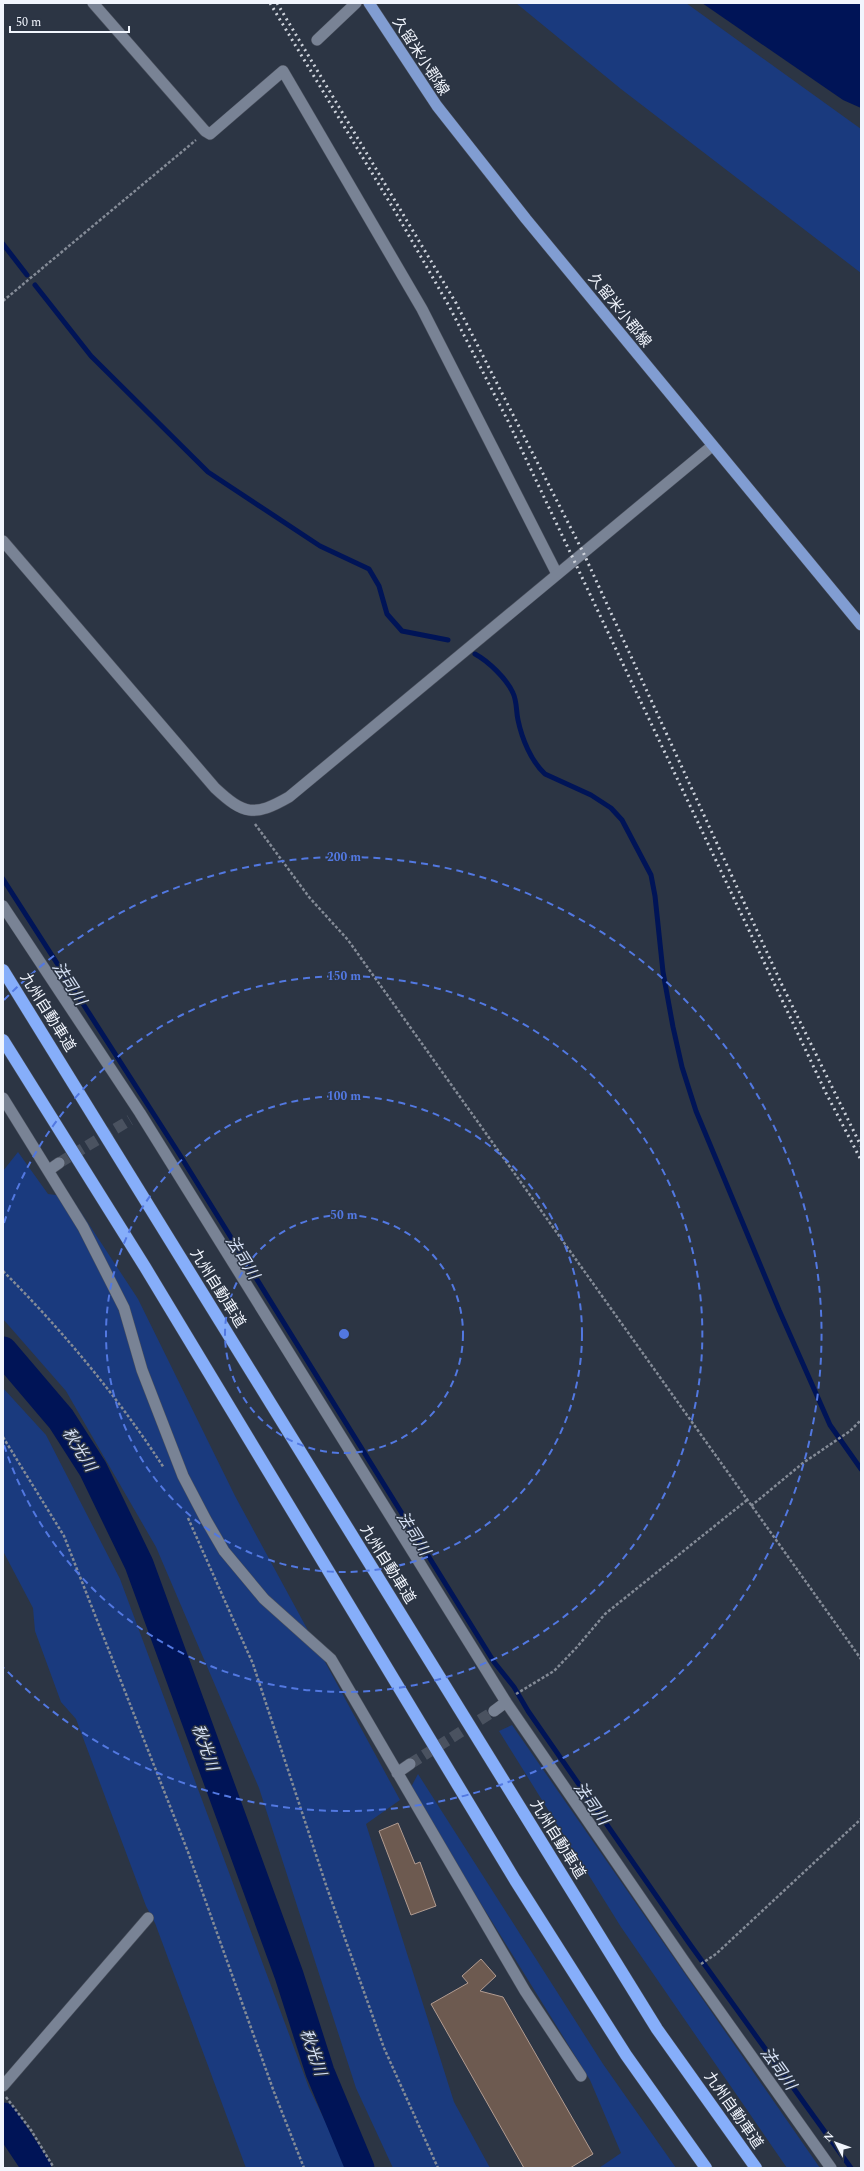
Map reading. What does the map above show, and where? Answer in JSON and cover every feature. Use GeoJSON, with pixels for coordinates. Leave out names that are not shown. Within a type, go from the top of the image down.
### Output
{"type":"FeatureCollection","features":[{"type":"Feature","properties":{"kind":"highway","name":"九州自動車道"},"geometry":{"type":"LineString","coordinates":[[3,970],[657,2029],[756,2168]]}},
{"type":"Feature","properties":{"kind":"highway"},"geometry":{"type":"LineString","coordinates":[[3,1040],[149,1274],[515,1880],[626,2055],[706,2168]]}},
{"type":"Feature","properties":{"kind":"main road","name":"久留米小郡線"},"geometry":{"type":"LineString","coordinates":[[369,3],[437,106],[526,219],[861,625]]}},
{"type":"Feature","properties":{"kind":"street"},"geometry":{"type":"LineString","coordinates":[[93,3],[205,132],[210,134],[283,71],[422,309],[557,574]]}},
{"type":"Feature","properties":{"kind":"street"},"geometry":{"type":"LineString","coordinates":[[316,40],[356,3]]}},
{"type":"Feature","properties":{"kind":"street"},"geometry":{"type":"LineString","coordinates":[[3,541],[215,788],[233,805],[245,811],[272,806],[289,797],[712,446]]}},
{"type":"Feature","properties":{"kind":"street"},"geometry":{"type":"LineString","coordinates":[[3,906],[140,1113],[510,1699],[691,1971],[831,2168]]}},
{"type":"Feature","properties":{"kind":"street"},"geometry":{"type":"LineString","coordinates":[[3,1098],[83,1227],[124,1308],[142,1370],[183,1476],[224,1551],[264,1599],[331,1659],[525,1991],[581,2076]]}},
{"type":"Feature","properties":{"kind":"street"},"geometry":{"type":"LineString","coordinates":[[130,1120],[140,1113]]}},
{"type":"Feature","properties":{"kind":"street"},"geometry":{"type":"LineString","coordinates":[[49,1170],[59,1164]]}},
{"type":"Feature","properties":{"kind":"street"},"geometry":{"type":"LineString","coordinates":[[494,1711],[510,1699]]}},
{"type":"Feature","properties":{"kind":"street"},"geometry":{"type":"LineString","coordinates":[[397,1773],[410,1764]]}},
{"type":"Feature","properties":{"kind":"street"},"geometry":{"type":"LineString","coordinates":[[3,2086],[148,1918]]}},
{"type":"Feature","properties":{"kind":"path"},"geometry":{"type":"LineString","coordinates":[[3,301],[205,132]]}},
{"type":"Feature","properties":{"kind":"path"},"geometry":{"type":"LineString","coordinates":[[245,811],[309,897],[348,940],[861,1659]]}},
{"type":"Feature","properties":{"kind":"path"},"geometry":{"type":"LineString","coordinates":[[3,1271],[47,1315],[91,1368],[142,1434],[168,1473]]}},
{"type":"Feature","properties":{"kind":"path"},"geometry":{"type":"LineString","coordinates":[[751,1506],[803,1463],[842,1437],[861,1420]]}},
{"type":"Feature","properties":{"kind":"path"},"geometry":{"type":"LineString","coordinates":[[3,1437],[64,1536],[188,1852],[274,2092],[304,2168]]}},
{"type":"Feature","properties":{"kind":"path"},"geometry":{"type":"LineString","coordinates":[[510,1699],[554,1671],[596,1623],[616,1604],[747,1500]]}},
{"type":"Feature","properties":{"kind":"path"},"geometry":{"type":"LineString","coordinates":[[187,1516],[253,1664],[326,1888],[384,2048],[438,2168]]}},
{"type":"Feature","properties":{"kind":"path"},"geometry":{"type":"LineString","coordinates":[[697,1967],[712,1957],[861,1819]]}},
{"type":"Feature","properties":{"kind":"path"},"geometry":{"type":"LineString","coordinates":[[3,2092],[31,2130],[54,2168]]}},
{"type":"Feature","properties":{"kind":"shaded area"},"geometry":{"type":"Polygon","coordinates":[[[516,3],[686,3],[861,129],[861,273],[621,89],[516,3]]]}},
{"type":"Feature","properties":{"kind":"shaded area"},"geometry":{"type":"Polygon","coordinates":[[[702,3],[861,3],[861,108],[843,100],[702,3]]]}},
{"type":"Feature","properties":{"kind":"shaded area"},"geometry":{"type":"Polygon","coordinates":[[[18,1152],[48,1194],[71,1197],[138,1299],[235,1496],[400,1800],[366,1824],[454,2102],[490,2168],[393,2168],[356,2088],[259,1788],[156,1547],[66,1391],[3,1319],[3,1171],[18,1152]]]}},
{"type":"Feature","properties":{"kind":"shaded area"},"geometry":{"type":"Polygon","coordinates":[[[3,1388],[46,1435],[120,1579],[309,2088],[348,2168],[246,2168],[155,1923],[146,1906],[76,1719],[61,1702],[35,1631],[33,1608],[3,1551],[3,1388]]]}},
{"type":"Feature","properties":{"kind":"shaded area"},"geometry":{"type":"Polygon","coordinates":[[[512,1725],[820,2168],[787,2168],[621,1927],[499,1731],[512,1725]]]}},
{"type":"Feature","properties":{"kind":"shaded area"},"geometry":{"type":"Polygon","coordinates":[[[418,1774],[603,2064],[676,2168],[599,2168],[621,2153],[590,2080],[410,1789],[418,1774]]]}},
{"type":"Feature","properties":{"kind":"building"},"geometry":{"type":"Polygon","coordinates":[[[398,1823],[415,1864],[420,1862],[436,1906],[411,1915],[379,1831],[398,1823]]]}},
{"type":"Feature","properties":{"kind":"building"},"geometry":{"type":"Polygon","coordinates":[[[481,1959],[496,1976],[480,1991],[503,1997],[593,2154],[570,2168],[524,2168],[431,2004],[468,1983],[462,1976],[481,1959]]]}},
{"type":"Feature","properties":{"kind":"waterway"},"geometry":{"type":"LineString","coordinates":[[3,244],[27,275]]}},
{"type":"Feature","properties":{"kind":"waterway"},"geometry":{"type":"LineString","coordinates":[[35,285],[91,356],[208,472],[320,546],[369,569],[379,586],[387,614],[402,631],[448,640]]}},
{"type":"Feature","properties":{"kind":"waterway"},"geometry":{"type":"LineString","coordinates":[[475,654],[497,671],[513,693],[522,735],[535,763],[545,774],[591,795],[611,808],[622,820],[651,875],[655,896],[663,972],[673,1027],[682,1067],[696,1111],[779,1310],[830,1425],[861,1469]]}},
{"type":"Feature","properties":{"kind":"waterway","name":"法司川"},"geometry":{"type":"LineString","coordinates":[[3,879],[178,1152],[494,1662],[514,1687],[528,1711],[689,1943],[851,2168]]}},
{"type":"Feature","properties":{"kind":"waterway","name":"秋光川"},"geometry":{"type":"LineString","coordinates":[[3,1351],[61,1419],[93,1469],[139,1564],[289,1975],[320,2072],[360,2168]]}},
{"type":"Feature","properties":{"kind":"waterway"},"geometry":{"type":"LineString","coordinates":[[3,2117],[37,2168]]}},
{"type":"Feature","properties":{"kind":"tunnel"},"geometry":{"type":"LineString","coordinates":[[59,1163],[130,1120]]}},
{"type":"Feature","properties":{"kind":"tunnel"},"geometry":{"type":"LineString","coordinates":[[410,1764],[494,1711]]}},
{"type":"Feature","properties":{"kind":"railway"},"geometry":{"type":"LineString","coordinates":[[270,3],[396,213],[449,306],[508,421],[826,1093],[861,1160]]}},
{"type":"Feature","properties":{"kind":"railway"},"geometry":{"type":"LineString","coordinates":[[277,3],[456,303],[583,552],[782,985],[861,1146]]}}]}
